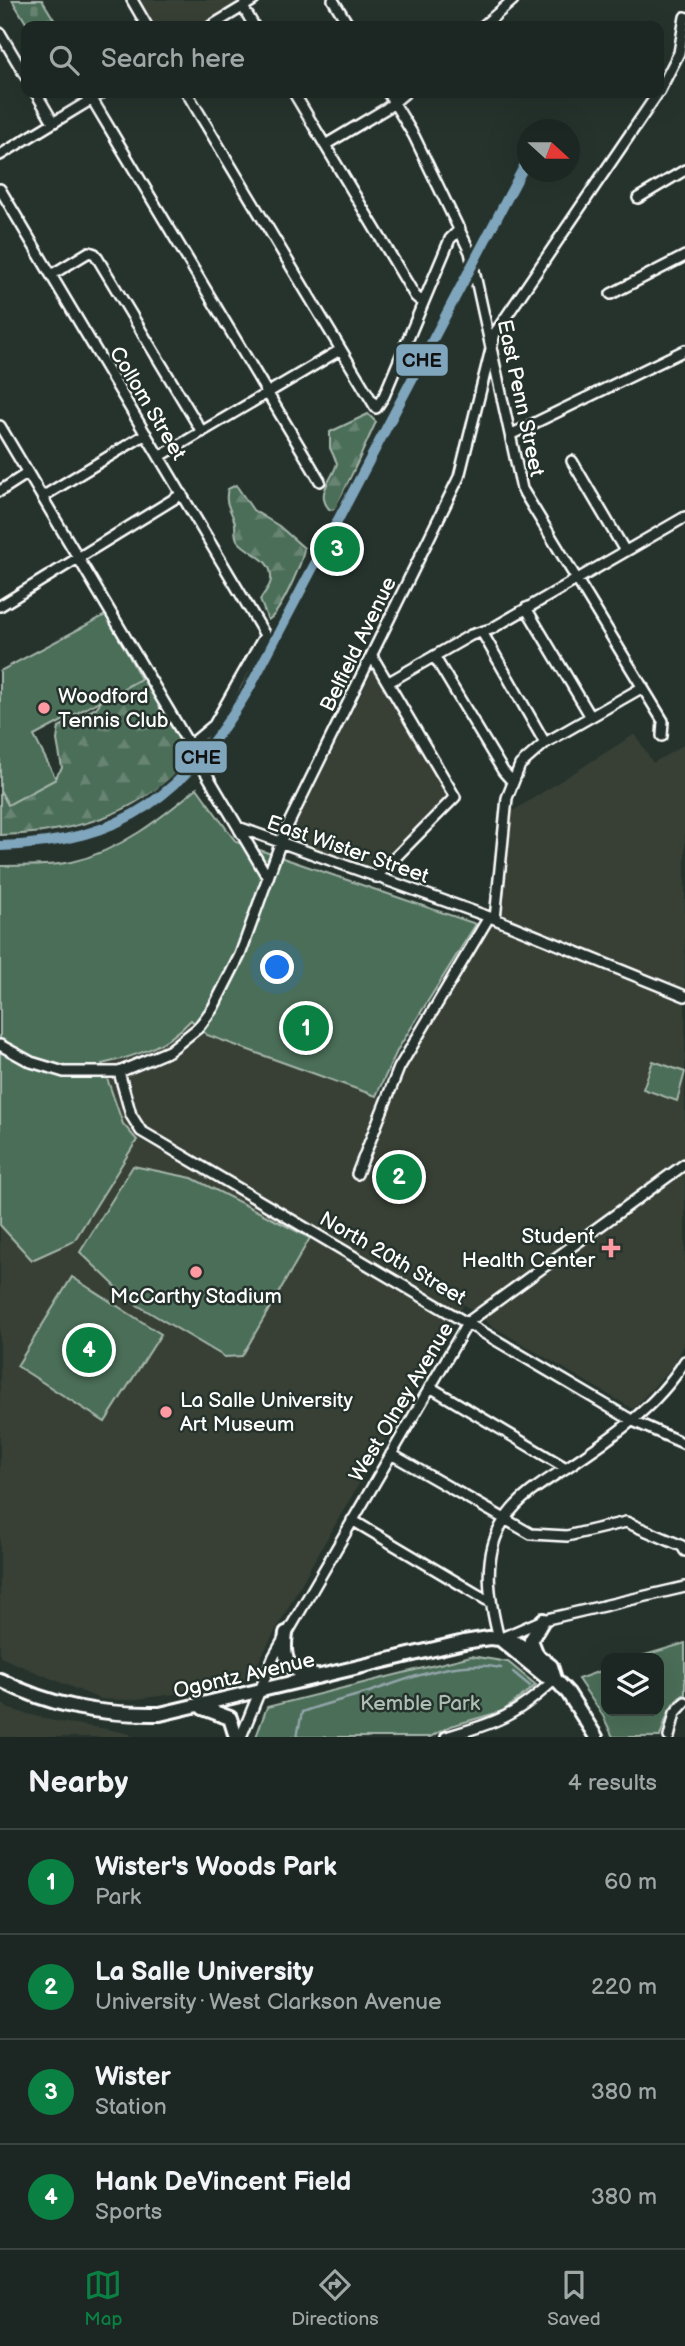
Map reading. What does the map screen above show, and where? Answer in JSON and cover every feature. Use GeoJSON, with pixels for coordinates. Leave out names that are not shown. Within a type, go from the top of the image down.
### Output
{"type":"FeatureCollection","features":[{"type":"Feature","properties":{"kind":"main road"},"geometry":{"type":"LineString","coordinates":[[537,1655],[531,1640],[543,1620]]}},
{"type":"Feature","properties":{"kind":"main road"},"geometry":{"type":"LineString","coordinates":[[286,1633],[284,1653],[288,1664],[299,1673],[320,1677]]}},
{"type":"Feature","properties":{"kind":"main road","name":"Ogontz Avenue"},"geometry":{"type":"LineString","coordinates":[[499,1639],[545,1676],[555,1679]]}},
{"type":"Feature","properties":{"kind":"main road","name":"Ogontz Avenue"},"geometry":{"type":"LineString","coordinates":[[0,1680],[52,1703],[91,1712],[160,1714],[256,1694],[464,1642],[499,1639],[520,1643],[551,1666],[555,1679],[596,1737]]}},
{"type":"Feature","properties":{"kind":"main road"},"geometry":{"type":"LineString","coordinates":[[195,1707],[225,1714],[233,1722],[239,1737]]}},
{"type":"Feature","properties":{"kind":"street"},"geometry":{"type":"LineString","coordinates":[[132,0],[144,21]]}},
{"type":"Feature","properties":{"kind":"street"},"geometry":{"type":"LineString","coordinates":[[219,21],[254,0]]}},
{"type":"Feature","properties":{"kind":"street"},"geometry":{"type":"LineString","coordinates":[[333,0],[346,21]]}},
{"type":"Feature","properties":{"kind":"street"},"geometry":{"type":"LineString","coordinates":[[489,21],[513,0]]}},
{"type":"Feature","properties":{"kind":"street"},"geometry":{"type":"LineString","coordinates":[[243,7],[251,21]]}},
{"type":"Feature","properties":{"kind":"street","name":"Belfield Avenue"},"geometry":{"type":"LineString","coordinates":[[664,83],[683,47],[685,17]]}},
{"type":"Feature","properties":{"kind":"street"},"geometry":{"type":"LineString","coordinates":[[0,33],[21,69]]}},
{"type":"Feature","properties":{"kind":"street"},"geometry":{"type":"LineString","coordinates":[[39,98],[53,122]]}},
{"type":"Feature","properties":{"kind":"street"},"geometry":{"type":"LineString","coordinates":[[190,98],[376,408],[382,402],[450,239],[460,229]]}},
{"type":"Feature","properties":{"kind":"street"},"geometry":{"type":"LineString","coordinates":[[297,98],[415,296],[423,303]]}},
{"type":"Feature","properties":{"kind":"street","name":"East Penn Street"},"geometry":{"type":"LineString","coordinates":[[391,98],[460,229],[475,266],[522,489],[663,721],[662,736]]}},
{"type":"Feature","properties":{"kind":"street"},"geometry":{"type":"LineString","coordinates":[[325,145],[399,98]]}},
{"type":"Feature","properties":{"kind":"street","name":"Belfield Avenue"},"geometry":{"type":"LineString","coordinates":[[0,1045],[31,1062],[64,1072],[119,1072],[169,1051],[206,1019],[234,969],[280,844],[459,477],[491,341],[655,98]]}},
{"type":"Feature","properties":{"kind":"street"},"geometry":{"type":"LineString","coordinates":[[0,155],[92,99],[320,481]]}},
{"type":"Feature","properties":{"kind":"street"},"geometry":{"type":"LineString","coordinates":[[638,198],[685,170]]}},
{"type":"Feature","properties":{"kind":"street","name":"Collom Street"},"geometry":{"type":"LineString","coordinates":[[0,189],[265,635],[214,725],[190,745]]}},
{"type":"Feature","properties":{"kind":"street"},"geometry":{"type":"LineString","coordinates":[[51,275],[92,251],[135,316],[202,432]]}},
{"type":"Feature","properties":{"kind":"street"},"geometry":{"type":"LineString","coordinates":[[611,293],[685,256]]}},
{"type":"Feature","properties":{"kind":"street"},"geometry":{"type":"LineString","coordinates":[[159,457],[340,350]]}},
{"type":"Feature","properties":{"kind":"street"},"geometry":{"type":"LineString","coordinates":[[512,434],[685,350]]}},
{"type":"Feature","properties":{"kind":"street","name":"East Wister Street"},"geometry":{"type":"LineString","coordinates":[[0,426],[238,827],[492,918],[685,996]]}},
{"type":"Feature","properties":{"kind":"street"},"geometry":{"type":"LineString","coordinates":[[42,497],[146,434]]}},
{"type":"Feature","properties":{"kind":"street"},"geometry":{"type":"LineString","coordinates":[[572,461],[625,551]]}},
{"type":"Feature","properties":{"kind":"street"},"geometry":{"type":"LineString","coordinates":[[0,491],[28,473]]}},
{"type":"Feature","properties":{"kind":"street"},"geometry":{"type":"LineString","coordinates":[[0,606],[182,495]]}},
{"type":"Feature","properties":{"kind":"street"},"geometry":{"type":"LineString","coordinates":[[389,682],[685,517]]}},
{"type":"Feature","properties":{"kind":"street"},"geometry":{"type":"LineString","coordinates":[[526,608],[591,717]]}},
{"type":"Feature","properties":{"kind":"street"},"geometry":{"type":"LineString","coordinates":[[482,632],[545,743]]}},
{"type":"Feature","properties":{"kind":"street"},"geometry":{"type":"LineString","coordinates":[[372,656],[455,797],[376,877]]}},
{"type":"Feature","properties":{"kind":"street"},"geometry":{"type":"LineString","coordinates":[[434,656],[511,780]]}},
{"type":"Feature","properties":{"kind":"street"},"geometry":{"type":"LineString","coordinates":[[357,1174],[399,1068],[492,918],[511,780],[523,761],[545,743],[643,687]]}},
{"type":"Feature","properties":{"kind":"street"},"geometry":{"type":"LineString","coordinates":[[238,827],[268,878]]}},
{"type":"Feature","properties":{"kind":"street","name":"North 20th Street"},"geometry":{"type":"LineString","coordinates":[[119,1072],[131,1115],[141,1131],[633,1421],[685,1444]]}},
{"type":"Feature","properties":{"kind":"street","name":"West Olney Avenue"},"geometry":{"type":"LineString","coordinates":[[239,1737],[256,1694],[286,1633],[468,1322],[685,1164]]}},
{"type":"Feature","properties":{"kind":"street"},"geometry":{"type":"LineString","coordinates":[[685,1361],[682,1371],[633,1421],[524,1498],[504,1520],[491,1555],[490,1602],[499,1639],[543,1620],[685,1587]]}},
{"type":"Feature","properties":{"kind":"street"},"geometry":{"type":"LineString","coordinates":[[430,1387],[566,1468]]}},
{"type":"Feature","properties":{"kind":"street"},"geometry":{"type":"LineString","coordinates":[[391,1454],[531,1534],[557,1538],[626,1522],[682,1546],[685,1551]]}},
{"type":"Feature","properties":{"kind":"street"},"geometry":{"type":"LineString","coordinates":[[352,1520],[490,1602]]}},
{"type":"Feature","properties":{"kind":"street"},"geometry":{"type":"LineString","coordinates":[[446,1737],[459,1736],[512,1715],[555,1679]]}},
{"type":"Feature","properties":{"kind":"street"},"geometry":{"type":"LineString","coordinates":[[669,1737],[676,1713],[685,1702]]}},
{"type":"Feature","properties":{"kind":"shaded area"},"geometry":{"type":"Polygon","coordinates":[[[140,0],[243,0],[207,21],[152,21],[140,0]]]}},
{"type":"Feature","properties":{"kind":"shaded area"},"geometry":{"type":"Polygon","coordinates":[[[373,670],[448,794],[375,869],[289,839],[373,670]]]}},
{"type":"Feature","properties":{"kind":"shaded area"},"geometry":{"type":"Polygon","coordinates":[[[635,734],[653,763],[685,744],[685,1344],[672,1367],[633,1409],[492,1326],[464,1304],[311,1566],[249,1679],[198,1691],[129,1700],[100,1699],[0,1657],[0,1225],[32,1260],[123,1125],[102,1064],[143,1055],[191,1020],[207,1035],[386,1100],[398,1071],[495,919],[505,816],[635,734]]]}},
{"type":"Feature","properties":{"kind":"shaded area"},"geometry":{"type":"Polygon","coordinates":[[[0,1702],[9,1709],[54,1721],[130,1734],[131,1737],[0,1737],[0,1702]]]}},
{"type":"Feature","properties":{"kind":"green space"},"geometry":{"type":"Polygon","coordinates":[[[12,0],[42,0],[55,21],[25,21],[12,0]]]}},
{"type":"Feature","properties":{"kind":"green space"},"geometry":{"type":"Polygon","coordinates":[[[368,414],[376,422],[336,509],[330,510],[324,492],[337,463],[330,448],[330,432],[368,414]]]}},
{"type":"Feature","properties":{"kind":"green space"},"geometry":{"type":"Polygon","coordinates":[[[236,485],[253,510],[279,526],[304,548],[290,587],[279,608],[268,620],[260,600],[270,583],[270,570],[263,560],[242,545],[235,534],[235,523],[227,498],[228,489],[236,485]]]}},
{"type":"Feature","properties":{"kind":"green space","name":"Woodford Tennis Club"},"geometry":{"type":"Polygon","coordinates":[[[107,614],[141,679],[34,736],[56,779],[8,805],[0,790],[0,671],[107,614]]]}},
{"type":"Feature","properties":{"kind":"green space"},"geometry":{"type":"Polygon","coordinates":[[[131,662],[137,666],[186,752],[185,766],[155,791],[101,819],[62,829],[0,835],[0,758],[55,778],[62,768],[57,740],[59,727],[96,708],[131,662]]]}},
{"type":"Feature","properties":{"kind":"green space"},"geometry":{"type":"Polygon","coordinates":[[[197,788],[236,842],[476,924],[398,1049],[376,1096],[207,1035],[191,1020],[161,1044],[127,1058],[102,1064],[123,1124],[137,1140],[74,1241],[32,1260],[0,1225],[0,866],[63,864],[89,857],[123,842],[154,822],[197,788]]]}},
{"type":"Feature","properties":{"kind":"green space"},"geometry":{"type":"Polygon","coordinates":[[[653,1061],[685,1072],[677,1101],[643,1089],[653,1061]]]}},
{"type":"Feature","properties":{"kind":"green space","name":"McCarthy Stadium"},"geometry":{"type":"Polygon","coordinates":[[[133,1166],[192,1178],[310,1238],[242,1356],[225,1357],[132,1302],[80,1252],[133,1166]]]}},
{"type":"Feature","properties":{"kind":"green space"},"geometry":{"type":"Polygon","coordinates":[[[72,1277],[161,1334],[105,1422],[17,1366],[72,1277]]]}},
{"type":"Feature","properties":{"kind":"green space"},"geometry":{"type":"Polygon","coordinates":[[[685,1643],[685,1694],[672,1707],[660,1737],[613,1737],[603,1716],[664,1716],[664,1653],[652,1653],[685,1643]]]}},
{"type":"Feature","properties":{"kind":"green space","name":"Kemble Park"},"geometry":{"type":"Polygon","coordinates":[[[471,1656],[508,1662],[536,1685],[503,1711],[451,1726],[430,1737],[256,1737],[267,1707],[471,1656]]]}},
{"type":"Feature","properties":{"kind":"green space"},"geometry":{"type":"Polygon","coordinates":[[[601,1671],[601,1713],[578,1679],[601,1671]]]}},
{"type":"Feature","properties":{"kind":"waterway"},"geometry":{"type":"LineString","coordinates":[[297,1737],[302,1712],[437,1670],[469,1666],[501,1668]]}},
{"type":"Feature","properties":{"kind":"waterway"},"geometry":{"type":"LineString","coordinates":[[513,1672],[530,1686]]}},
{"type":"Feature","properties":{"kind":"transit line","name":"CHE"},"geometry":{"type":"LineString","coordinates":[[0,846],[83,835],[117,822],[148,805],[175,784],[201,757],[249,689],[517,180]]}},
{"type":"Feature","properties":{"kind":"place","name":"Wister"},"geometry":{"type":"Point","coordinates":[337,549]}},
{"type":"Feature","properties":{"kind":"place","name":"Woodford Tennis Club"},"geometry":{"type":"Point","coordinates":[44,708]}},
{"type":"Feature","properties":{"kind":"place","name":"Wister's Woods Park"},"geometry":{"type":"Point","coordinates":[306,1028]}},
{"type":"Feature","properties":{"kind":"place","name":"La Salle University"},"geometry":{"type":"Point","coordinates":[399,1177]}},
{"type":"Feature","properties":{"kind":"place","name":"Student Health Center"},"geometry":{"type":"Point","coordinates":[611,1248]}},
{"type":"Feature","properties":{"kind":"place","name":"McCarthy Stadium"},"geometry":{"type":"Point","coordinates":[196,1272]}},
{"type":"Feature","properties":{"kind":"place","name":"Hank DeVincent Field"},"geometry":{"type":"Point","coordinates":[89,1350]}},
{"type":"Feature","properties":{"kind":"place","name":"La Salle University Art Museum"},"geometry":{"type":"Point","coordinates":[166,1412]}}]}
